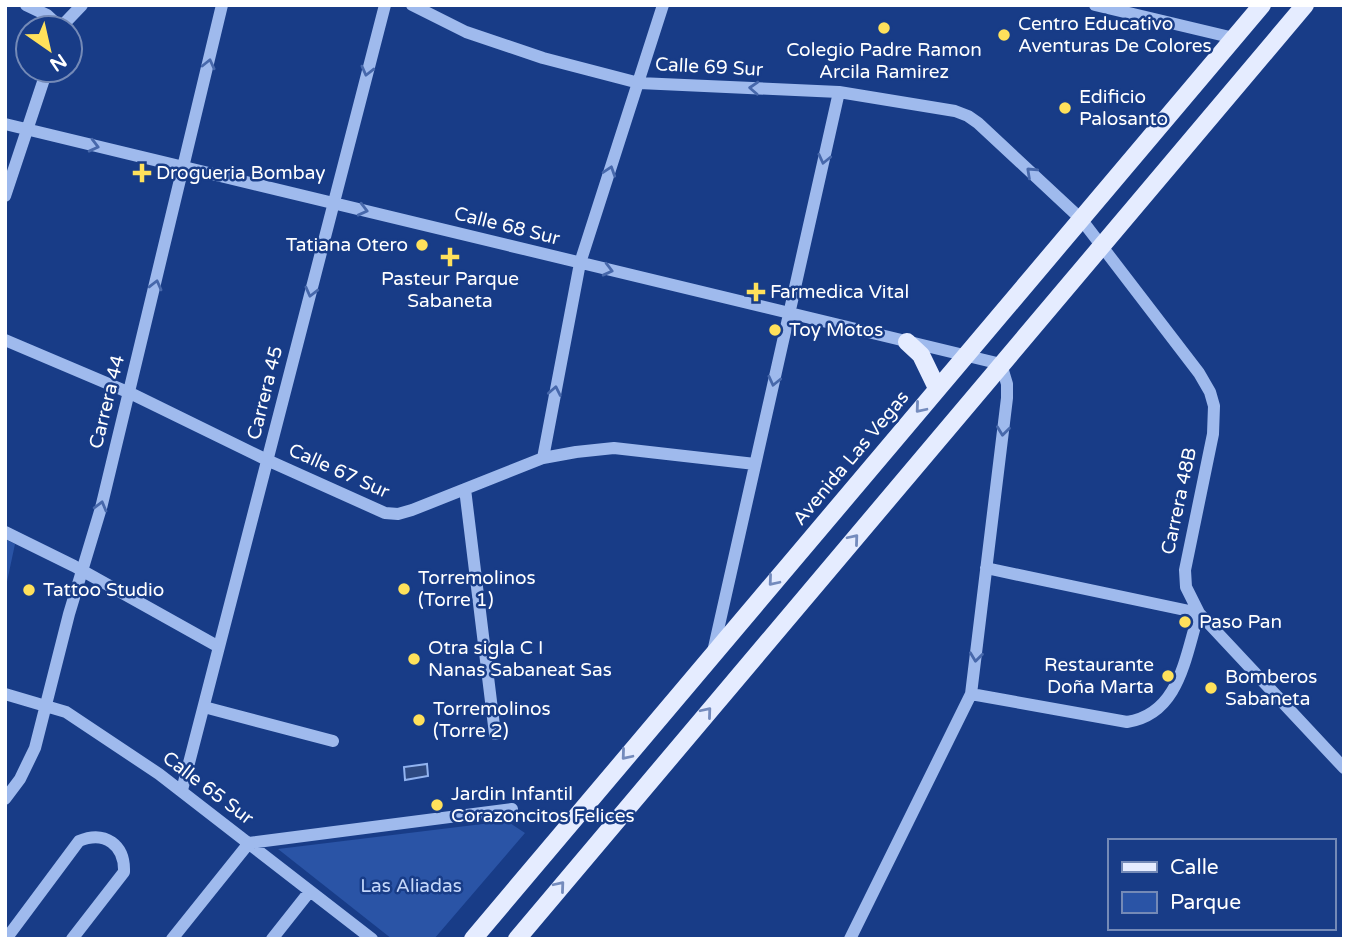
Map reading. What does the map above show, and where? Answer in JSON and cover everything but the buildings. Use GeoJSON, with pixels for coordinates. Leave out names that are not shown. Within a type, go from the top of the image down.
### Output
{"type":"FeatureCollection","features":[{"type":"Feature","properties":{"kind":"main road","name":"Avenida Las Vegas"},"geometry":{"type":"LineString","coordinates":[[473,939],[1262,5]]}},
{"type":"Feature","properties":{"kind":"main road"},"geometry":{"type":"LineString","coordinates":[[517,939],[1305,5]]}},
{"type":"Feature","properties":{"kind":"main road"},"geometry":{"type":"LineString","coordinates":[[908,342],[921,355],[937,387]]}},
{"type":"Feature","properties":{"kind":"street"},"geometry":{"type":"LineString","coordinates":[[26,5],[45,14]]}},
{"type":"Feature","properties":{"kind":"street","name":"Carrera 44"},"geometry":{"type":"LineString","coordinates":[[5,799],[20,779],[35,748],[47,706],[130,393],[222,5]]}},
{"type":"Feature","properties":{"kind":"street","name":"Carrera 45"},"geometry":{"type":"LineString","coordinates":[[182,790],[384,5]]}},
{"type":"Feature","properties":{"kind":"street","name":"Calle 69 Sur"},"geometry":{"type":"LineString","coordinates":[[412,5],[466,32],[543,58],[639,83],[839,92],[956,111],[968,116],[1081,219],[1199,373],[1210,392],[1214,406]]}},
{"type":"Feature","properties":{"kind":"street"},"geometry":{"type":"LineString","coordinates":[[543,458],[580,263],[663,5]]}},
{"type":"Feature","properties":{"kind":"street"},"geometry":{"type":"LineString","coordinates":[[1095,5],[1234,38]]}},
{"type":"Feature","properties":{"kind":"street"},"geometry":{"type":"LineString","coordinates":[[645,63],[654,80],[663,84]]}},
{"type":"Feature","properties":{"kind":"street"},"geometry":{"type":"LineString","coordinates":[[5,196],[42,84]]}},
{"type":"Feature","properties":{"kind":"street"},"geometry":{"type":"LineString","coordinates":[[713,653],[839,92]]}},
{"type":"Feature","properties":{"kind":"street","name":"Calle 68 Sur"},"geometry":{"type":"LineString","coordinates":[[5,124],[1001,364]]}},
{"type":"Feature","properties":{"kind":"street","name":"Calle 67 Sur"},"geometry":{"type":"LineString","coordinates":[[5,340],[130,393],[267,460],[385,513],[398,514],[543,458],[576,452],[614,448],[755,464]]}},
{"type":"Feature","properties":{"kind":"street"},"geometry":{"type":"LineString","coordinates":[[850,939],[971,694],[1007,398],[1007,384],[1001,364]]}},
{"type":"Feature","properties":{"kind":"street","name":"Carrera 48B"},"geometry":{"type":"LineString","coordinates":[[1199,612],[1186,587],[1185,570],[1213,434],[1214,406]]}},
{"type":"Feature","properties":{"kind":"street"},"geometry":{"type":"LineString","coordinates":[[465,489],[495,734]]}},
{"type":"Feature","properties":{"kind":"street"},"geometry":{"type":"LineString","coordinates":[[5,532],[219,647]]}},
{"type":"Feature","properties":{"kind":"street"},"geometry":{"type":"LineString","coordinates":[[986,568],[1199,612],[1344,768]]}},
{"type":"Feature","properties":{"kind":"street"},"geometry":{"type":"LineString","coordinates":[[971,694],[1127,722],[1142,720],[1154,713],[1174,691],[1199,612]]}},
{"type":"Feature","properties":{"kind":"street","name":"Calle 65 Sur"},"geometry":{"type":"LineString","coordinates":[[5,694],[66,712],[182,790],[372,939]]}},
{"type":"Feature","properties":{"kind":"street"},"geometry":{"type":"LineString","coordinates":[[204,706],[333,741]]}},
{"type":"Feature","properties":{"kind":"street"},"geometry":{"type":"LineString","coordinates":[[173,939],[249,843],[512,809]]}},
{"type":"Feature","properties":{"kind":"street"},"geometry":{"type":"LineString","coordinates":[[6,939],[79,841],[98,836],[117,845],[124,862],[124,872],[72,939]]}},
{"type":"Feature","properties":{"kind":"street"},"geometry":{"type":"LineString","coordinates":[[272,939],[310,891]]}},
{"type":"Feature","properties":{"kind":"green space"},"geometry":{"type":"Polygon","coordinates":[[[5,539],[15,544],[5,591],[5,539]]]}},
{"type":"Feature","properties":{"kind":"green space","name":"Las Aliadas"},"geometry":{"type":"Polygon","coordinates":[[[507,821],[525,833],[434,939],[392,939],[278,849],[507,821]]]}},
{"type":"Feature","properties":{"kind":"shaded area"},"geometry":{"type":"Polygon","coordinates":[[[427,764],[428,776],[405,780],[404,767],[427,764]]]}},
{"type":"Feature","properties":{"kind":"place","name":"Colegio Padre Ramon Arcila Ramirez"},"geometry":{"type":"Point","coordinates":[884,28]}},
{"type":"Feature","properties":{"kind":"place","name":"Centro Educativo Aventuras De Colores"},"geometry":{"type":"Point","coordinates":[1004,35]}},
{"type":"Feature","properties":{"kind":"place","name":"Edificio Palosanto"},"geometry":{"type":"Point","coordinates":[1065,108]}},
{"type":"Feature","properties":{"kind":"place","name":"Drogueria Bombay"},"geometry":{"type":"Point","coordinates":[142,173]}},
{"type":"Feature","properties":{"kind":"place","name":"Tatiana Otero"},"geometry":{"type":"Point","coordinates":[422,245]}},
{"type":"Feature","properties":{"kind":"place","name":"Pasteur Parque Sabaneta"},"geometry":{"type":"Point","coordinates":[450,257]}},
{"type":"Feature","properties":{"kind":"place","name":"Farmedica Vital"},"geometry":{"type":"Point","coordinates":[756,292]}},
{"type":"Feature","properties":{"kind":"place","name":"Toy Motos"},"geometry":{"type":"Point","coordinates":[775,330]}},
{"type":"Feature","properties":{"kind":"place","name":"Torremolinos (Torre 1)"},"geometry":{"type":"Point","coordinates":[404,589]}},
{"type":"Feature","properties":{"kind":"place","name":"Tattoo Studio"},"geometry":{"type":"Point","coordinates":[29,590]}},
{"type":"Feature","properties":{"kind":"place","name":"Paso Pan"},"geometry":{"type":"Point","coordinates":[1185,622]}},
{"type":"Feature","properties":{"kind":"place","name":"Otra sigla C I Nanas Sabaneat Sas"},"geometry":{"type":"Point","coordinates":[414,659]}},
{"type":"Feature","properties":{"kind":"place","name":"Restaurante Doña Marta"},"geometry":{"type":"Point","coordinates":[1168,676]}},
{"type":"Feature","properties":{"kind":"place","name":"Bomberos Sabaneta"},"geometry":{"type":"Point","coordinates":[1211,688]}},
{"type":"Feature","properties":{"kind":"place","name":"Torremolinos (Torre 2)"},"geometry":{"type":"Point","coordinates":[419,720]}},
{"type":"Feature","properties":{"kind":"place","name":"Jardin Infantil Corazoncitos Felices"},"geometry":{"type":"Point","coordinates":[437,805]}}]}
